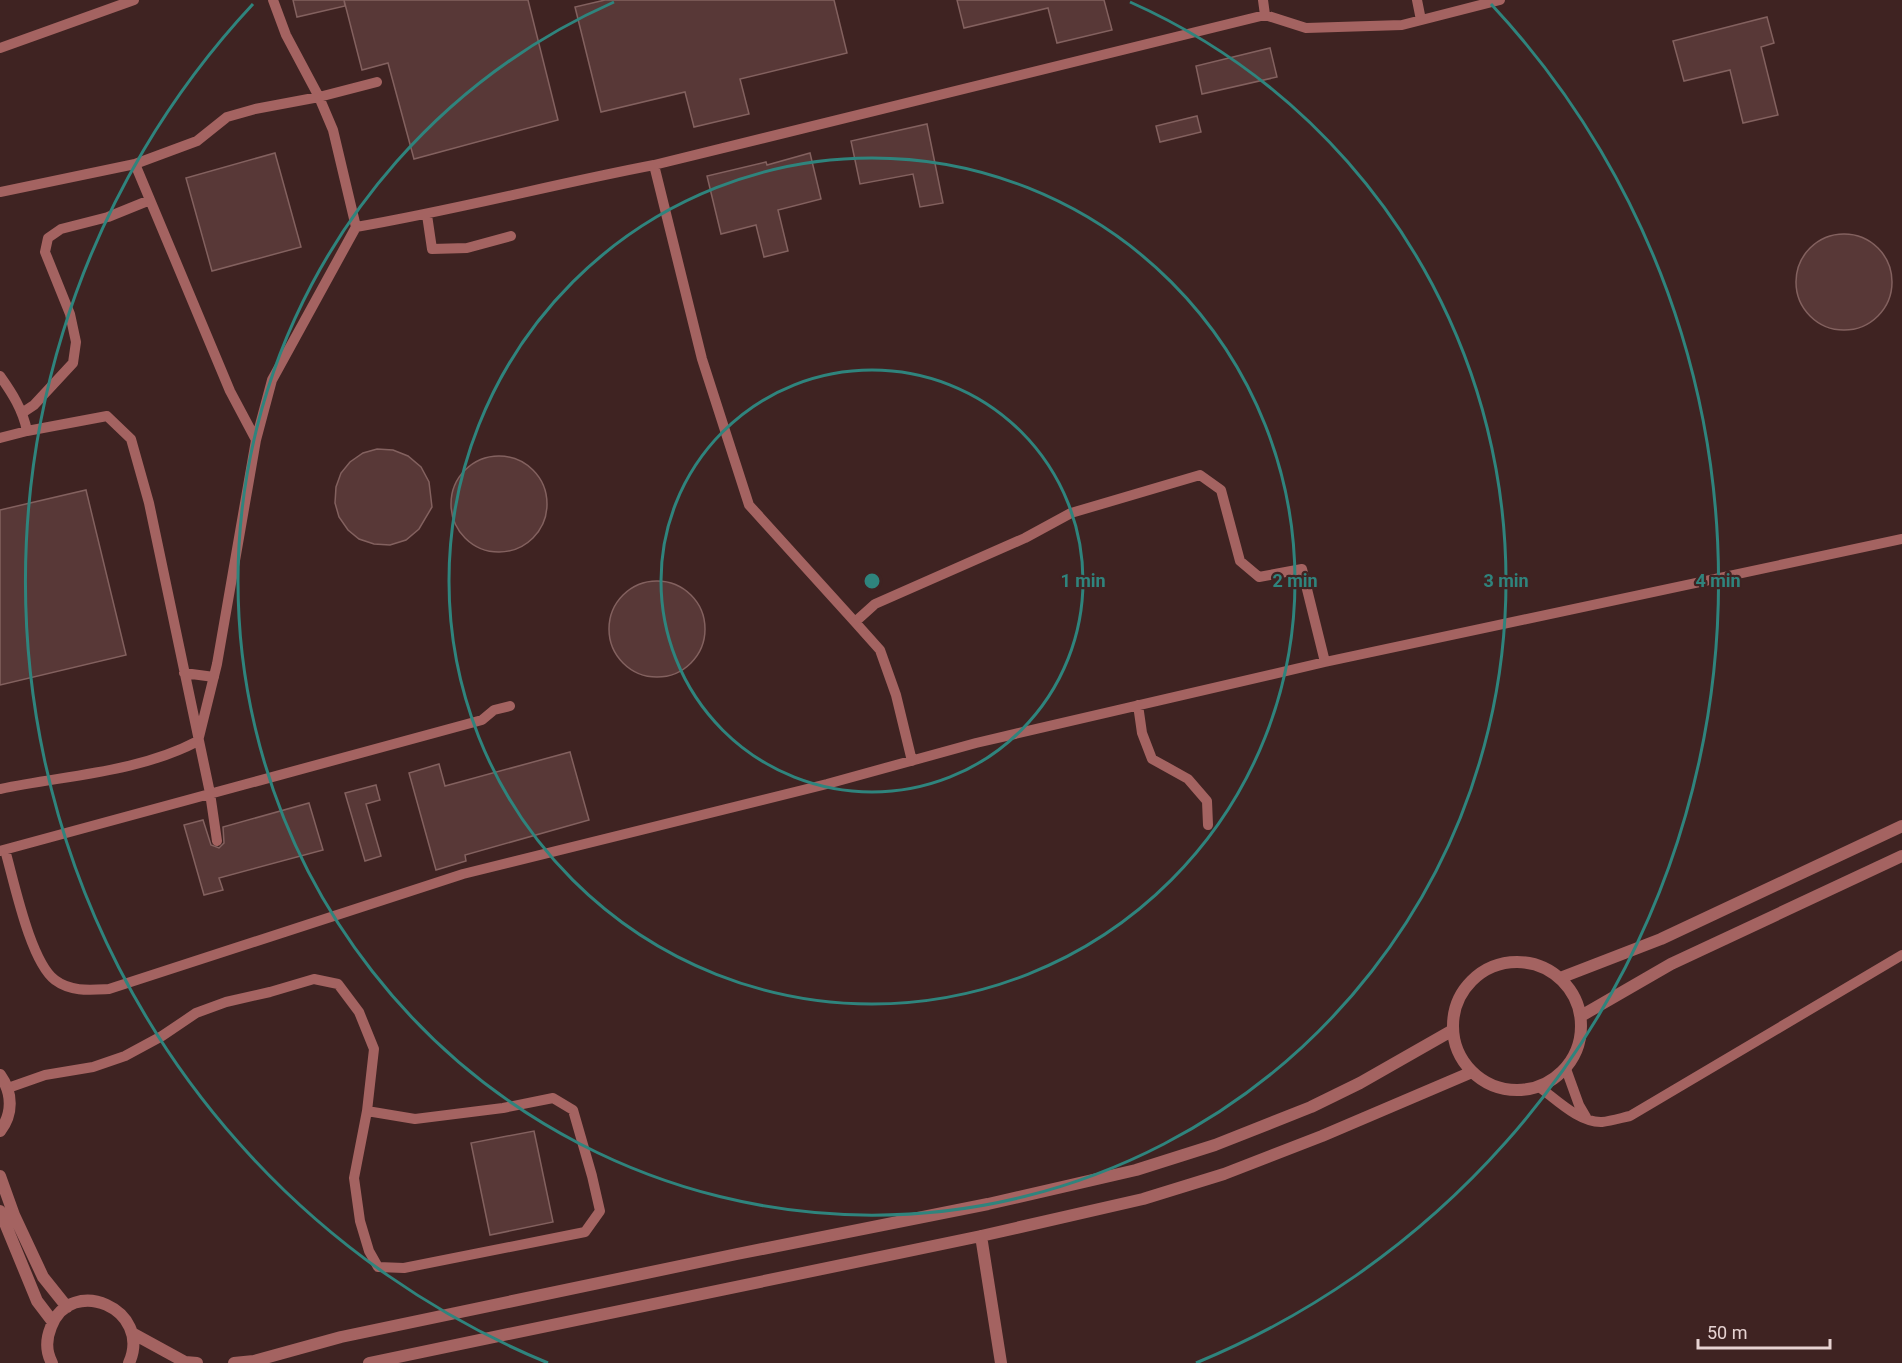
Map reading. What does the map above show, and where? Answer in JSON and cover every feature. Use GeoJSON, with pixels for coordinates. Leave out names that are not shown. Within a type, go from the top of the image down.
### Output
{"type":"FeatureCollection","features":[{"type":"Feature","properties":{"kind":"street"},"geometry":{"type":"LineString","coordinates":[[1560,978],[1661,939],[1902,826]]}},
{"type":"Feature","properties":{"kind":"street"},"geometry":{"type":"LineString","coordinates":[[1581,1016],[1671,964],[1902,856]]}},
{"type":"Feature","properties":{"kind":"street"},"geometry":{"type":"LineString","coordinates":[[1507,963],[1526,963],[1550,971],[1560,978],[1574,996],[1581,1016],[1581,1038],[1573,1059],[1566,1069],[1549,1083],[1529,1090],[1508,1090],[1489,1084],[1472,1072],[1459,1053],[1453,1030],[1454,1018],[1462,994],[1469,984],[1489,968],[1507,963]]}},
{"type":"Feature","properties":{"kind":"street"},"geometry":{"type":"LineString","coordinates":[[234,1363],[254,1361],[341,1338],[446,1315],[988,1204],[1136,1170],[1215,1145],[1311,1107],[1360,1083],[1453,1030]]}},
{"type":"Feature","properties":{"kind":"street"},"geometry":{"type":"LineString","coordinates":[[369,1363],[981,1236],[1143,1199],[1224,1174],[1323,1136],[1472,1072]]}},
{"type":"Feature","properties":{"kind":"street"},"geometry":{"type":"LineString","coordinates":[[0,1075],[8,1088],[10,1101],[10,1113],[0,1131]]}},
{"type":"Feature","properties":{"kind":"street"},"geometry":{"type":"LineString","coordinates":[[0,1176],[14,1215],[44,1277],[67,1307]]}},
{"type":"Feature","properties":{"kind":"street"},"geometry":{"type":"LineString","coordinates":[[0,1211],[37,1301],[53,1322]]}},
{"type":"Feature","properties":{"kind":"street"},"geometry":{"type":"LineString","coordinates":[[981,1236],[1001,1363]]}},
{"type":"Feature","properties":{"kind":"street"},"geometry":{"type":"LineString","coordinates":[[52,1363],[47,1347],[48,1334],[53,1322],[67,1307],[86,1301],[106,1304],[122,1315],[132,1333],[134,1347],[129,1363]]}},
{"type":"Feature","properties":{"kind":"street"},"geometry":{"type":"LineString","coordinates":[[132,1333],[185,1362],[197,1363]]}},
{"type":"Feature","properties":{"kind":"lane"},"geometry":{"type":"LineString","coordinates":[[0,48],[134,0]]}},
{"type":"Feature","properties":{"kind":"lane"},"geometry":{"type":"LineString","coordinates":[[0,789],[93,774],[175,753],[198,741],[214,677],[256,440],[272,380],[356,226],[333,130],[290,43],[273,0]]}},
{"type":"Feature","properties":{"kind":"lane"},"geometry":{"type":"LineString","coordinates":[[1263,0],[1265,15]]}},
{"type":"Feature","properties":{"kind":"lane"},"geometry":{"type":"LineString","coordinates":[[1417,0],[1421,20]]}},
{"type":"Feature","properties":{"kind":"lane"},"geometry":{"type":"LineString","coordinates":[[356,226],[427,215],[591,177],[654,165],[1265,15],[1306,28],[1402,25],[1500,0]]}},
{"type":"Feature","properties":{"kind":"lane"},"geometry":{"type":"LineString","coordinates":[[0,192],[135,164],[197,141],[227,117],[255,109],[319,98],[377,82]]}},
{"type":"Feature","properties":{"kind":"lane"},"geometry":{"type":"LineString","coordinates":[[135,164],[230,391],[256,440]]}},
{"type":"Feature","properties":{"kind":"lane"},"geometry":{"type":"LineString","coordinates":[[654,165],[702,359],[749,505],[880,650],[896,695],[912,762]]}},
{"type":"Feature","properties":{"kind":"lane"},"geometry":{"type":"LineString","coordinates":[[22,413],[34,405],[73,363],[76,342],[70,314],[45,252],[48,238],[61,229],[108,217],[150,200]]}},
{"type":"Feature","properties":{"kind":"lane"},"geometry":{"type":"LineString","coordinates":[[427,215],[432,249],[467,248],[511,236]]}},
{"type":"Feature","properties":{"kind":"lane"},"geometry":{"type":"LineString","coordinates":[[0,376],[22,413],[27,431]]}},
{"type":"Feature","properties":{"kind":"lane"},"geometry":{"type":"LineString","coordinates":[[0,438],[107,416],[131,439],[149,503],[210,793],[217,841]]}},
{"type":"Feature","properties":{"kind":"lane"},"geometry":{"type":"LineString","coordinates":[[855,622],[875,604],[1025,538],[1071,513],[1200,475],[1221,490],[1240,561],[1259,577],[1302,569],[1325,662]]}},
{"type":"Feature","properties":{"kind":"lane"},"geometry":{"type":"LineString","coordinates":[[510,706],[494,710],[482,720],[2,851],[37,956],[54,980],[80,991],[109,989],[463,874],[912,762],[976,742],[1325,662],[1902,539]]}},
{"type":"Feature","properties":{"kind":"lane"},"geometry":{"type":"LineString","coordinates":[[184,673],[214,677]]}},
{"type":"Feature","properties":{"kind":"lane"},"geometry":{"type":"LineString","coordinates":[[1138,705],[1142,733],[1152,759],[1188,779],[1207,801],[1208,825]]}},
{"type":"Feature","properties":{"kind":"lane"},"geometry":{"type":"LineString","coordinates":[[1539,1087],[1588,1120],[1601,1122],[1630,1116],[1902,955]]}},
{"type":"Feature","properties":{"kind":"lane"},"geometry":{"type":"LineString","coordinates":[[8,1088],[45,1075],[93,1067],[125,1056],[162,1036],[196,1013],[226,1002],[314,979],[338,984],[359,1012],[374,1049],[367,1111],[354,1178],[360,1221],[369,1251],[378,1267],[404,1268],[585,1232],[600,1211],[573,1110],[553,1098],[503,1108],[415,1119],[367,1111]]}},
{"type":"Feature","properties":{"kind":"lane"},"geometry":{"type":"LineString","coordinates":[[1566,1069],[1579,1105],[1588,1120]]}},
{"type":"Feature","properties":{"kind":"building"},"geometry":{"type":"Polygon","coordinates":[[[293,0],[344,0],[345,6],[297,17],[293,0]]]}},
{"type":"Feature","properties":{"kind":"building"},"geometry":{"type":"Polygon","coordinates":[[[344,0],[528,0],[558,120],[414,159],[388,63],[362,70],[344,0]]]}},
{"type":"Feature","properties":{"kind":"building"},"geometry":{"type":"Polygon","coordinates":[[[605,0],[834,0],[847,53],[740,79],[749,114],[694,127],[685,92],[601,112],[575,7],[605,0]]]}},
{"type":"Feature","properties":{"kind":"building"},"geometry":{"type":"Polygon","coordinates":[[[957,0],[1104,0],[1112,30],[1057,43],[1048,8],[964,28],[957,0]]]}},
{"type":"Feature","properties":{"kind":"building"},"geometry":{"type":"Polygon","coordinates":[[[1767,17],[1774,43],[1761,47],[1778,115],[1743,123],[1730,70],[1684,81],[1673,41],[1767,17]]]}},
{"type":"Feature","properties":{"kind":"building"},"geometry":{"type":"Polygon","coordinates":[[[1270,48],[1277,77],[1202,94],[1196,66],[1270,48]]]}},
{"type":"Feature","properties":{"kind":"building"},"geometry":{"type":"Polygon","coordinates":[[[1197,116],[1201,132],[1160,142],[1156,126],[1197,116]]]}},
{"type":"Feature","properties":{"kind":"building"},"geometry":{"type":"Polygon","coordinates":[[[927,124],[943,203],[920,207],[913,174],[860,184],[851,141],[927,124]]]}},
{"type":"Feature","properties":{"kind":"building"},"geometry":{"type":"Polygon","coordinates":[[[275,153],[301,247],[212,271],[186,178],[275,153]]]}},
{"type":"Feature","properties":{"kind":"building"},"geometry":{"type":"Polygon","coordinates":[[[810,153],[821,199],[778,210],[788,251],[764,257],[756,225],[721,234],[707,176],[766,162],[767,165],[810,153]]]}},
{"type":"Feature","properties":{"kind":"building"},"geometry":{"type":"Polygon","coordinates":[[[1844,234],[1862,238],[1878,248],[1888,264],[1892,282],[1888,300],[1878,316],[1862,326],[1844,330],[1826,326],[1810,316],[1800,300],[1796,282],[1800,264],[1810,248],[1826,238],[1844,234]]]}},
{"type":"Feature","properties":{"kind":"building"},"geometry":{"type":"Polygon","coordinates":[[[377,449],[393,450],[408,456],[421,467],[429,482],[432,507],[419,529],[406,540],[390,545],[374,544],[359,539],[348,530],[339,517],[335,503],[336,487],[341,473],[350,462],[363,453],[377,449]]]}},
{"type":"Feature","properties":{"kind":"building"},"geometry":{"type":"Polygon","coordinates":[[[499,456],[517,460],[533,470],[543,486],[547,504],[543,522],[533,538],[517,548],[499,552],[481,548],[465,538],[455,522],[451,504],[455,486],[465,470],[481,460],[499,456]]]}},
{"type":"Feature","properties":{"kind":"building"},"geometry":{"type":"Polygon","coordinates":[[[86,490],[126,655],[0,685],[0,510],[86,490]]]}},
{"type":"Feature","properties":{"kind":"building"},"geometry":{"type":"Polygon","coordinates":[[[657,581],[675,585],[691,595],[701,611],[705,629],[701,647],[691,663],[675,673],[657,677],[639,673],[623,663],[613,647],[609,629],[613,611],[623,595],[639,585],[657,581]]]}},
{"type":"Feature","properties":{"kind":"building"},"geometry":{"type":"Polygon","coordinates":[[[570,752],[589,820],[465,855],[466,861],[436,870],[409,773],[439,764],[445,786],[570,752]]]}},
{"type":"Feature","properties":{"kind":"building"},"geometry":{"type":"Polygon","coordinates":[[[376,785],[380,800],[366,804],[381,856],[365,861],[345,793],[376,785]]]}},
{"type":"Feature","properties":{"kind":"building"},"geometry":{"type":"Polygon","coordinates":[[[309,803],[323,850],[219,878],[223,890],[204,895],[184,825],[203,820],[211,845],[219,848],[224,843],[223,827],[309,803]]]}},
{"type":"Feature","properties":{"kind":"building"},"geometry":{"type":"Polygon","coordinates":[[[534,1131],[553,1222],[490,1235],[471,1143],[534,1131]]]}}]}
